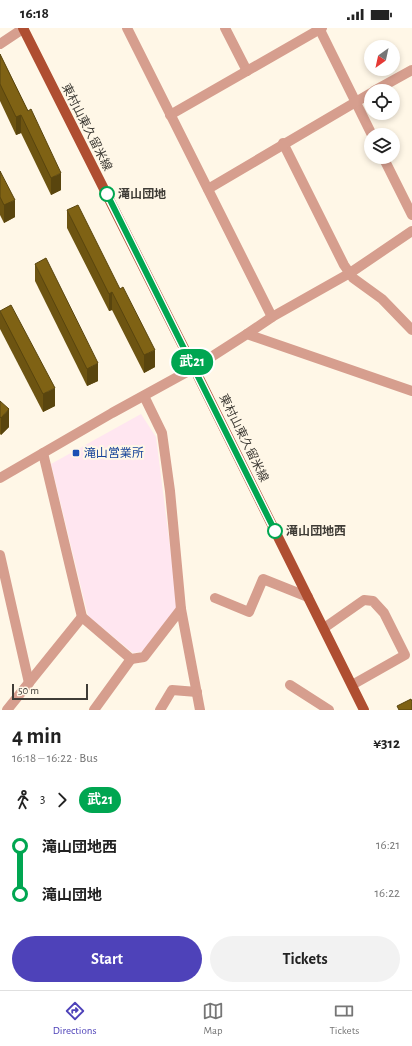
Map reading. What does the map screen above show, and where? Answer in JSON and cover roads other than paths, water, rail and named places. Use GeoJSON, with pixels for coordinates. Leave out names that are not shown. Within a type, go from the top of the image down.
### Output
{"type":"FeatureCollection","features":[{"type":"Feature","properties":{"kind":"main road","name":"東村山東久留米線"},"geometry":{"type":"LineString","coordinates":[[24,28],[364,710]]}},
{"type":"Feature","properties":{"kind":"street"},"geometry":{"type":"LineString","coordinates":[[0,44],[24,28]]}},
{"type":"Feature","properties":{"kind":"street"},"geometry":{"type":"LineString","coordinates":[[127,28],[272,317]]}},
{"type":"Feature","properties":{"kind":"street"},"geometry":{"type":"LineString","coordinates":[[225,28],[247,71]]}},
{"type":"Feature","properties":{"kind":"street"},"geometry":{"type":"LineString","coordinates":[[170,115],[320,28],[368,128]]}},
{"type":"Feature","properties":{"kind":"street"},"geometry":{"type":"LineString","coordinates":[[387,84],[412,70]]}},
{"type":"Feature","properties":{"kind":"street"},"geometry":{"type":"LineString","coordinates":[[208,189],[283,143],[364,96]]}},
{"type":"Feature","properties":{"kind":"street"},"geometry":{"type":"LineString","coordinates":[[283,143],[344,266],[353,278],[382,299],[412,330]]}},
{"type":"Feature","properties":{"kind":"street"},"geometry":{"type":"LineString","coordinates":[[386,164],[412,215]]}},
{"type":"Feature","properties":{"kind":"street"},"geometry":{"type":"LineString","coordinates":[[0,478],[194,368],[272,317],[350,273],[412,231]]}},
{"type":"Feature","properties":{"kind":"street"},"geometry":{"type":"LineString","coordinates":[[247,334],[412,391]]}},
{"type":"Feature","properties":{"kind":"street"},"geometry":{"type":"LineString","coordinates":[[144,396],[162,433],[170,491],[181,609],[200,710]]}},
{"type":"Feature","properties":{"kind":"street"},"geometry":{"type":"LineString","coordinates":[[42,453],[82,617],[131,659]]}},
{"type":"Feature","properties":{"kind":"street"},"geometry":{"type":"LineString","coordinates":[[0,555],[29,683]]}},
{"type":"Feature","properties":{"kind":"street"},"geometry":{"type":"LineString","coordinates":[[215,598],[249,612],[263,579],[308,597]]}},
{"type":"Feature","properties":{"kind":"street"},"geometry":{"type":"LineString","coordinates":[[324,628],[364,600],[373,601],[384,613],[405,655],[352,685]]}},
{"type":"Feature","properties":{"kind":"street"},"geometry":{"type":"LineString","coordinates":[[94,710],[131,659],[144,657],[181,609]]}},
{"type":"Feature","properties":{"kind":"street"},"geometry":{"type":"LineString","coordinates":[[7,710],[82,617]]}},
{"type":"Feature","properties":{"kind":"street"},"geometry":{"type":"LineString","coordinates":[[290,684],[329,710]]}},
{"type":"Feature","properties":{"kind":"street"},"geometry":{"type":"LineString","coordinates":[[160,710],[172,690],[197,692]]}},
{"type":"Feature","properties":{"kind":"place","name":"滝山団地"},"geometry":{"type":"Point","coordinates":[107,194]}},
{"type":"Feature","properties":{"kind":"place","name":"滝山営業所"},"geometry":{"type":"Point","coordinates":[76,453]}},
{"type":"Feature","properties":{"kind":"place","name":"滝山団地西"},"geometry":{"type":"Point","coordinates":[275,531]}}]}
